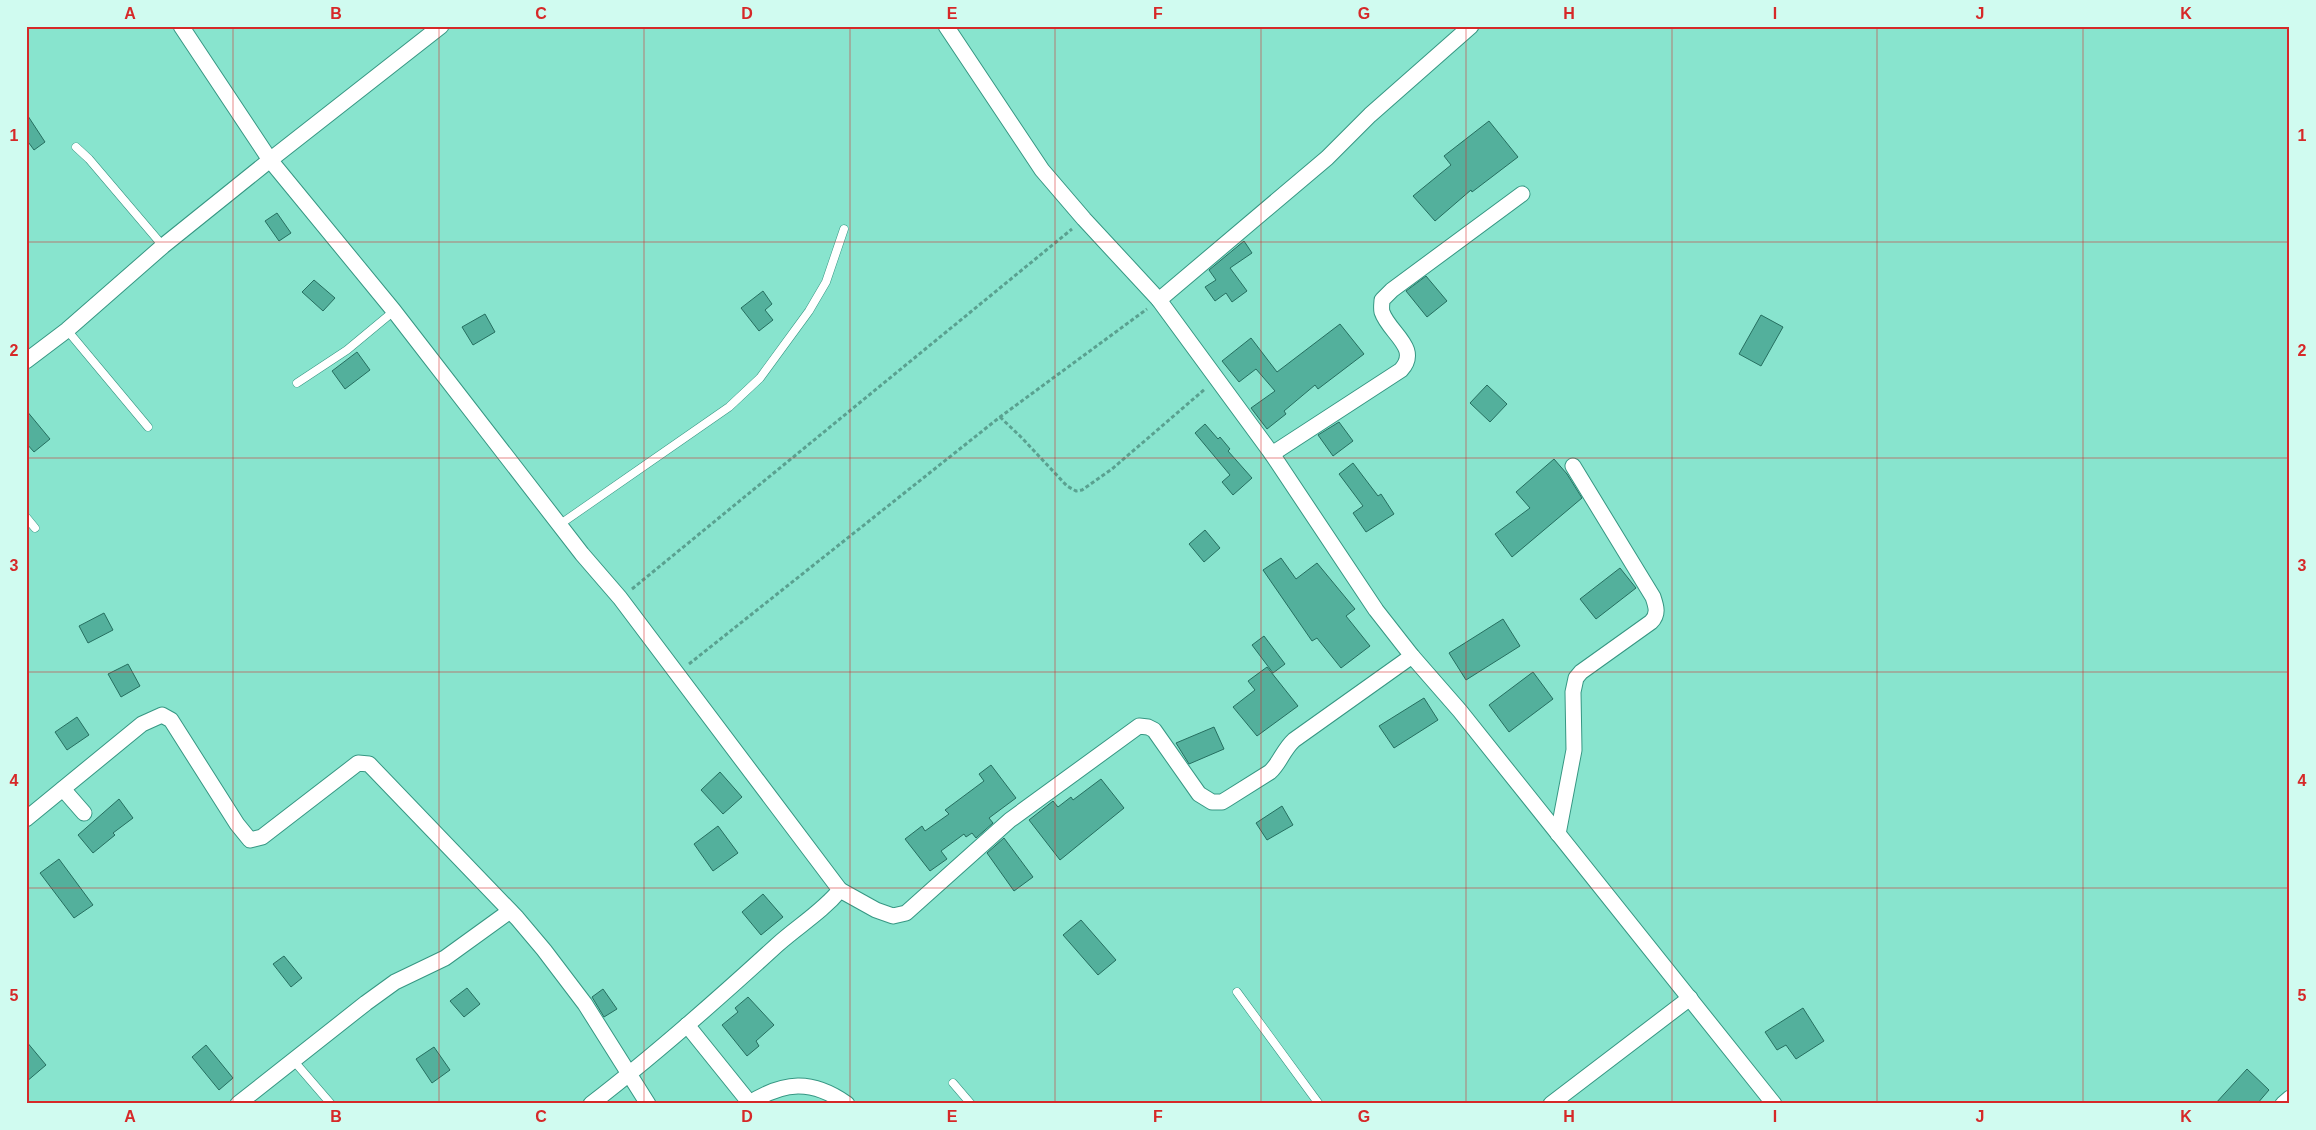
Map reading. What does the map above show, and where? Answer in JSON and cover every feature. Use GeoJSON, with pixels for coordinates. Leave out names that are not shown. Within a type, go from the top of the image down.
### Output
{"type":"FeatureCollection","features":[{"type":"Feature","properties":{"kind":"street"},"geometry":{"type":"LineString","coordinates":[[181,26],[270,160],[394,311],[559,525],[620,598],[840,890],[876,910],[894,916],[906,913],[1010,820],[1139,726],[1154,730],[1199,794],[1212,802],[1222,802],[1270,772],[1287,746],[1294,740],[1412,656]]}},
{"type":"Feature","properties":{"kind":"street"},"geometry":{"type":"LineString","coordinates":[[26,361],[67,330],[163,246],[441,26]]}},
{"type":"Feature","properties":{"kind":"street"},"geometry":{"type":"LineString","coordinates":[[946,26],[1042,170],[1084,219],[1159,300],[1272,454],[1376,610],[1412,656],[1460,711],[1774,1104]]}},
{"type":"Feature","properties":{"kind":"street"},"geometry":{"type":"LineString","coordinates":[[1159,300],[1327,158],[1370,115],[1471,26]]}},
{"type":"Feature","properties":{"kind":"street"},"geometry":{"type":"LineString","coordinates":[[1272,454],[1401,370],[1408,363],[1408,352],[1382,311],[1382,300],[1522,194]]}},
{"type":"Feature","properties":{"kind":"street"},"geometry":{"type":"LineString","coordinates":[[1558,834],[1574,750],[1573,692],[1576,678],[1581,672],[1651,622],[1656,614],[1653,597],[1573,466]]}},
{"type":"Feature","properties":{"kind":"street"},"geometry":{"type":"LineString","coordinates":[[26,819],[142,724],[162,715],[171,720],[246,837],[254,840],[262,837],[358,763],[364,762],[369,764],[388,781],[510,911],[585,1004],[648,1104]]}},
{"type":"Feature","properties":{"kind":"street"},"geometry":{"type":"LineString","coordinates":[[63,789],[84,813]]}},
{"type":"Feature","properties":{"kind":"street"},"geometry":{"type":"LineString","coordinates":[[591,1104],[630,1074],[793,932],[826,907],[840,890]]}},
{"type":"Feature","properties":{"kind":"street"},"geometry":{"type":"LineString","coordinates":[[238,1104],[257,1099],[293,1060],[395,982],[445,958],[510,911]]}},
{"type":"Feature","properties":{"kind":"street"},"geometry":{"type":"LineString","coordinates":[[1551,1104],[1690,998]]}},
{"type":"Feature","properties":{"kind":"street"},"geometry":{"type":"LineString","coordinates":[[687,1025],[748,1103],[795,1084],[818,1088],[847,1104]]}},
{"type":"Feature","properties":{"kind":"street"},"geometry":{"type":"LineString","coordinates":[[2282,1104],[2290,1098]]}},
{"type":"Feature","properties":{"kind":"lane"},"geometry":{"type":"LineString","coordinates":[[76,147],[89,159],[163,246]]}},
{"type":"Feature","properties":{"kind":"lane"},"geometry":{"type":"LineString","coordinates":[[559,525],[729,407],[760,378],[809,311],[826,282],[844,230]]}},
{"type":"Feature","properties":{"kind":"lane"},"geometry":{"type":"LineString","coordinates":[[297,383],[347,350],[394,311]]}},
{"type":"Feature","properties":{"kind":"lane"},"geometry":{"type":"LineString","coordinates":[[67,330],[148,427]]}},
{"type":"Feature","properties":{"kind":"lane"},"geometry":{"type":"LineString","coordinates":[[26,517],[35,528]]}},
{"type":"Feature","properties":{"kind":"lane"},"geometry":{"type":"LineString","coordinates":[[1237,992],[1319,1104]]}},
{"type":"Feature","properties":{"kind":"lane"},"geometry":{"type":"LineString","coordinates":[[293,1060],[331,1104]]}},
{"type":"Feature","properties":{"kind":"lane"},"geometry":{"type":"LineString","coordinates":[[953,1083],[971,1104]]}},
{"type":"Feature","properties":{"kind":"path"},"geometry":{"type":"LineString","coordinates":[[620,598],[1084,219]]}},
{"type":"Feature","properties":{"kind":"path"},"geometry":{"type":"LineString","coordinates":[[677,673],[1000,417],[1159,300]]}},
{"type":"Feature","properties":{"kind":"path"},"geometry":{"type":"LineString","coordinates":[[1000,417],[1067,486],[1076,491],[1082,490],[1112,469],[1216,379]]}},
{"type":"Feature","properties":{"kind":"building"},"geometry":{"type":"Polygon","coordinates":[[[26,113],[45,142],[34,150],[26,139],[26,113]]]}},
{"type":"Feature","properties":{"kind":"building"},"geometry":{"type":"Polygon","coordinates":[[[1489,121],[1518,157],[1472,192],[1471,190],[1435,221],[1413,196],[1451,165],[1444,156],[1489,121]]]}},
{"type":"Feature","properties":{"kind":"building"},"geometry":{"type":"Polygon","coordinates":[[[277,213],[291,233],[279,241],[265,221],[277,213]]]}},
{"type":"Feature","properties":{"kind":"building"},"geometry":{"type":"Polygon","coordinates":[[[1244,241],[1252,253],[1230,268],[1247,291],[1232,302],[1226,293],[1215,301],[1205,287],[1216,280],[1209,270],[1244,241]]]}},
{"type":"Feature","properties":{"kind":"building"},"geometry":{"type":"Polygon","coordinates":[[[1426,276],[1447,301],[1427,317],[1406,291],[1426,276]]]}},
{"type":"Feature","properties":{"kind":"building"},"geometry":{"type":"Polygon","coordinates":[[[314,280],[335,298],[323,311],[302,292],[314,280]]]}},
{"type":"Feature","properties":{"kind":"building"},"geometry":{"type":"Polygon","coordinates":[[[763,291],[772,304],[765,310],[773,320],[759,331],[741,308],[763,291]]]}},
{"type":"Feature","properties":{"kind":"building"},"geometry":{"type":"Polygon","coordinates":[[[485,314],[495,332],[473,345],[462,327],[485,314]]]}},
{"type":"Feature","properties":{"kind":"building"},"geometry":{"type":"Polygon","coordinates":[[[1761,315],[1783,327],[1761,366],[1739,354],[1761,315]]]}},
{"type":"Feature","properties":{"kind":"building"},"geometry":{"type":"Polygon","coordinates":[[[1340,324],[1364,354],[1318,389],[1315,385],[1284,411],[1286,414],[1267,429],[1251,408],[1275,391],[1256,369],[1239,382],[1222,361],[1251,338],[1277,372],[1340,324]]]}},
{"type":"Feature","properties":{"kind":"building"},"geometry":{"type":"Polygon","coordinates":[[[357,352],[370,370],[345,389],[332,371],[357,352]]]}},
{"type":"Feature","properties":{"kind":"building"},"geometry":{"type":"Polygon","coordinates":[[[1487,385],[1507,404],[1490,422],[1470,403],[1487,385]]]}},
{"type":"Feature","properties":{"kind":"building"},"geometry":{"type":"Polygon","coordinates":[[[26,410],[50,439],[34,452],[26,443],[26,410]]]}},
{"type":"Feature","properties":{"kind":"building"},"geometry":{"type":"Polygon","coordinates":[[[1339,422],[1353,441],[1333,456],[1318,435],[1339,422]]]}},
{"type":"Feature","properties":{"kind":"building"},"geometry":{"type":"Polygon","coordinates":[[[1205,424],[1218,439],[1220,437],[1230,449],[1228,451],[1252,478],[1233,495],[1222,482],[1230,475],[1195,433],[1205,424]]]}},
{"type":"Feature","properties":{"kind":"building"},"geometry":{"type":"Polygon","coordinates":[[[1554,459],[1567,474],[1582,498],[1512,557],[1495,534],[1530,508],[1516,492],[1554,459]]]}},
{"type":"Feature","properties":{"kind":"building"},"geometry":{"type":"Polygon","coordinates":[[[1353,463],[1378,496],[1381,494],[1394,514],[1366,532],[1353,513],[1363,506],[1339,474],[1353,463]]]}},
{"type":"Feature","properties":{"kind":"building"},"geometry":{"type":"Polygon","coordinates":[[[1205,530],[1220,548],[1204,562],[1189,544],[1205,530]]]}},
{"type":"Feature","properties":{"kind":"building"},"geometry":{"type":"Polygon","coordinates":[[[1281,558],[1296,579],[1317,563],[1355,609],[1346,616],[1370,646],[1341,668],[1317,638],[1312,641],[1263,570],[1281,558]]]}},
{"type":"Feature","properties":{"kind":"building"},"geometry":{"type":"Polygon","coordinates":[[[1620,568],[1636,588],[1596,619],[1580,599],[1620,568]]]}},
{"type":"Feature","properties":{"kind":"building"},"geometry":{"type":"Polygon","coordinates":[[[104,613],[113,630],[88,643],[79,626],[104,613]]]}},
{"type":"Feature","properties":{"kind":"building"},"geometry":{"type":"Polygon","coordinates":[[[1503,619],[1520,646],[1466,680],[1449,653],[1503,619]]]}},
{"type":"Feature","properties":{"kind":"building"},"geometry":{"type":"Polygon","coordinates":[[[1264,636],[1285,664],[1273,673],[1252,645],[1264,636]]]}},
{"type":"Feature","properties":{"kind":"building"},"geometry":{"type":"Polygon","coordinates":[[[128,664],[140,686],[121,697],[108,674],[128,664]]]}},
{"type":"Feature","properties":{"kind":"building"},"geometry":{"type":"Polygon","coordinates":[[[1267,667],[1298,706],[1257,736],[1233,707],[1255,690],[1248,681],[1267,667]]]}},
{"type":"Feature","properties":{"kind":"building"},"geometry":{"type":"Polygon","coordinates":[[[1533,672],[1553,699],[1509,732],[1489,705],[1533,672]]]}},
{"type":"Feature","properties":{"kind":"building"},"geometry":{"type":"Polygon","coordinates":[[[1424,698],[1438,720],[1394,748],[1379,726],[1424,698]]]}},
{"type":"Feature","properties":{"kind":"building"},"geometry":{"type":"Polygon","coordinates":[[[77,717],[89,735],[67,750],[55,732],[77,717]]]}},
{"type":"Feature","properties":{"kind":"building"},"geometry":{"type":"Polygon","coordinates":[[[1214,727],[1224,749],[1189,764],[1176,743],[1214,727]]]}},
{"type":"Feature","properties":{"kind":"building"},"geometry":{"type":"Polygon","coordinates":[[[991,765],[1016,798],[989,818],[993,823],[976,838],[972,833],[966,837],[964,834],[941,851],[947,859],[930,871],[905,839],[922,826],[925,831],[949,814],[945,810],[984,781],[979,774],[991,765]]]}},
{"type":"Feature","properties":{"kind":"building"},"geometry":{"type":"Polygon","coordinates":[[[720,772],[742,797],[723,814],[701,790],[720,772]]]}},
{"type":"Feature","properties":{"kind":"building"},"geometry":{"type":"Polygon","coordinates":[[[1101,779],[1124,808],[1060,860],[1029,820],[1053,801],[1058,807],[1071,797],[1073,800],[1101,779]]]}},
{"type":"Feature","properties":{"kind":"building"},"geometry":{"type":"Polygon","coordinates":[[[119,799],[133,818],[113,833],[115,835],[93,853],[78,835],[119,799]]]}},
{"type":"Feature","properties":{"kind":"building"},"geometry":{"type":"Polygon","coordinates":[[[1282,806],[1293,825],[1267,840],[1256,823],[1282,806]]]}},
{"type":"Feature","properties":{"kind":"building"},"geometry":{"type":"Polygon","coordinates":[[[718,826],[738,853],[713,871],[694,844],[718,826]]]}},
{"type":"Feature","properties":{"kind":"building"},"geometry":{"type":"Polygon","coordinates":[[[1004,838],[1033,877],[1014,891],[987,853],[1004,838]]]}},
{"type":"Feature","properties":{"kind":"building"},"geometry":{"type":"Polygon","coordinates":[[[59,859],[93,905],[74,918],[40,873],[59,859]]]}},
{"type":"Feature","properties":{"kind":"building"},"geometry":{"type":"Polygon","coordinates":[[[763,894],[783,917],[761,935],[742,912],[763,894]]]}},
{"type":"Feature","properties":{"kind":"building"},"geometry":{"type":"Polygon","coordinates":[[[1081,920],[1116,960],[1098,975],[1063,935],[1081,920]]]}},
{"type":"Feature","properties":{"kind":"building"},"geometry":{"type":"Polygon","coordinates":[[[284,956],[302,978],[291,987],[273,964],[284,956]]]}},
{"type":"Feature","properties":{"kind":"building"},"geometry":{"type":"Polygon","coordinates":[[[467,988],[480,1004],[464,1017],[450,1001],[467,988]]]}},
{"type":"Feature","properties":{"kind":"building"},"geometry":{"type":"Polygon","coordinates":[[[603,989],[617,1009],[604,1017],[592,997],[603,989]]]}},
{"type":"Feature","properties":{"kind":"building"},"geometry":{"type":"Polygon","coordinates":[[[748,997],[774,1025],[756,1041],[759,1046],[747,1056],[722,1025],[738,1012],[735,1008],[748,997]]]}},
{"type":"Feature","properties":{"kind":"building"},"geometry":{"type":"Polygon","coordinates":[[[1803,1008],[1824,1041],[1796,1059],[1786,1045],[1777,1050],[1765,1032],[1803,1008]]]}},
{"type":"Feature","properties":{"kind":"building"},"geometry":{"type":"Polygon","coordinates":[[[26,1041],[46,1065],[26,1082],[26,1041]]]}},
{"type":"Feature","properties":{"kind":"building"},"geometry":{"type":"Polygon","coordinates":[[[206,1045],[233,1078],[219,1090],[192,1057],[206,1045]]]}},
{"type":"Feature","properties":{"kind":"building"},"geometry":{"type":"Polygon","coordinates":[[[434,1047],[450,1070],[432,1083],[416,1059],[434,1047]]]}},
{"type":"Feature","properties":{"kind":"building"},"geometry":{"type":"Polygon","coordinates":[[[2247,1069],[2269,1090],[2257,1104],[2215,1104],[2247,1069]]]}}]}
